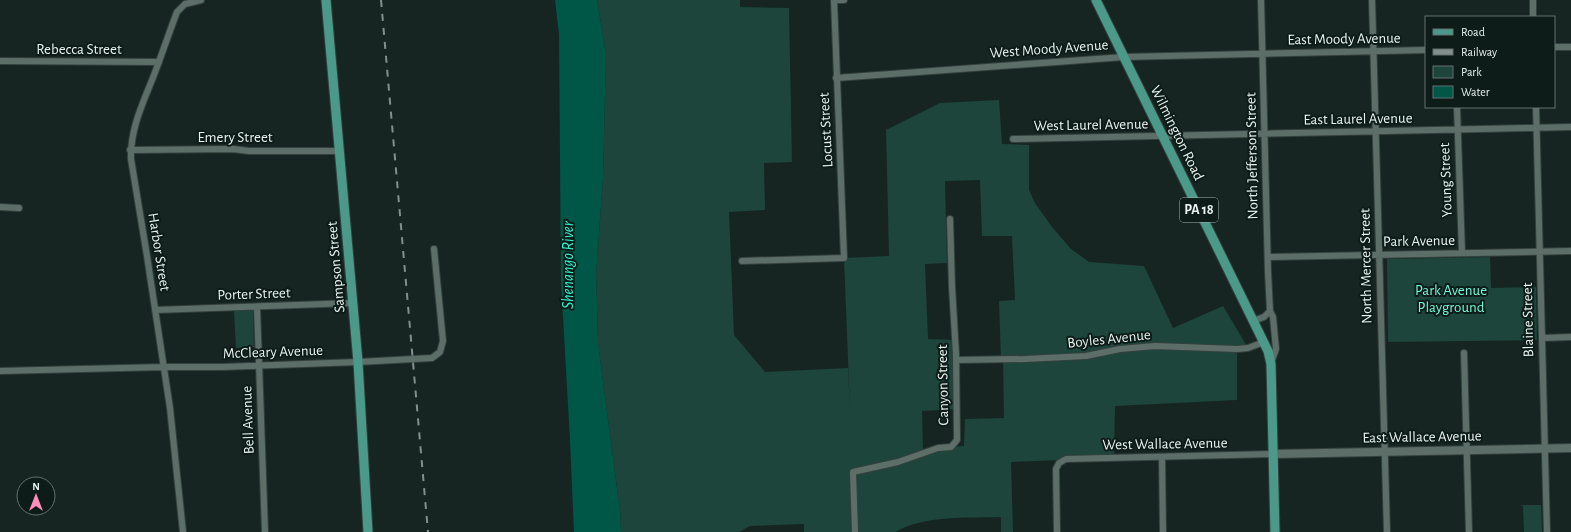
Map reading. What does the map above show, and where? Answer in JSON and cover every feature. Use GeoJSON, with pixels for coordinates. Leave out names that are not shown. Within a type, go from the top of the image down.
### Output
{"type":"FeatureCollection","features":[{"type":"Feature","properties":{"kind":"main road","name":"Sampson Street"},"geometry":{"type":"LineString","coordinates":[[326,0],[358,362],[368,532]]}},
{"type":"Feature","properties":{"kind":"main road","name":"Wilmington Road"},"geometry":{"type":"LineString","coordinates":[[1096,0],[1253,320]]}},
{"type":"Feature","properties":{"kind":"main road","name":"PA 18"},"geometry":{"type":"LineString","coordinates":[[1253,320],[1270,355],[1271,364]]}},
{"type":"Feature","properties":{"kind":"main road","name":"North Jefferson Street"},"geometry":{"type":"LineString","coordinates":[[1271,364],[1275,532]]}},
{"type":"Feature","properties":{"kind":"street","name":"Harbor Street"},"geometry":{"type":"LineString","coordinates":[[183,532],[170,408],[130,150],[133,133],[141,108],[177,12],[185,4],[201,0]]}},
{"type":"Feature","properties":{"kind":"street"},"geometry":{"type":"LineString","coordinates":[[834,0],[844,0]]}},
{"type":"Feature","properties":{"kind":"street","name":"Locust Street"},"geometry":{"type":"LineString","coordinates":[[742,261],[844,258],[834,0]]}},
{"type":"Feature","properties":{"kind":"street","name":"North Jefferson Street"},"geometry":{"type":"LineString","coordinates":[[1261,0],[1270,311],[1273,317],[1276,349],[1271,364]]}},
{"type":"Feature","properties":{"kind":"street","name":"North Mercer Street"},"geometry":{"type":"LineString","coordinates":[[1372,0],[1387,532]]}},
{"type":"Feature","properties":{"kind":"street"},"geometry":{"type":"LineString","coordinates":[[1533,0],[1533,16]]}},
{"type":"Feature","properties":{"kind":"street"},"geometry":{"type":"LineString","coordinates":[[1555,47],[1571,47]]}},
{"type":"Feature","properties":{"kind":"street","name":"East Moody Avenue"},"geometry":{"type":"LineString","coordinates":[[1263,53],[1425,50]]}},
{"type":"Feature","properties":{"kind":"street","name":"West Moody Avenue"},"geometry":{"type":"LineString","coordinates":[[836,78],[1124,57],[1263,53]]}},
{"type":"Feature","properties":{"kind":"street","name":"Rebecca Street"},"geometry":{"type":"LineString","coordinates":[[0,61],[159,62]]}},
{"type":"Feature","properties":{"kind":"street","name":"Young Street"},"geometry":{"type":"LineString","coordinates":[[1457,108],[1462,253]]}},
{"type":"Feature","properties":{"kind":"street","name":"Blaine Street"},"geometry":{"type":"LineString","coordinates":[[1536,108],[1547,532]]}},
{"type":"Feature","properties":{"kind":"street","name":"East Laurel Avenue"},"geometry":{"type":"LineString","coordinates":[[1265,134],[1571,127]]}},
{"type":"Feature","properties":{"kind":"street","name":"West Laurel Avenue"},"geometry":{"type":"LineString","coordinates":[[1013,139],[1265,134]]}},
{"type":"Feature","properties":{"kind":"street","name":"Emery Street"},"geometry":{"type":"LineString","coordinates":[[130,150],[233,149],[249,151],[340,151]]}},
{"type":"Feature","properties":{"kind":"street"},"geometry":{"type":"LineString","coordinates":[[0,207],[19,208]]}},
{"type":"Feature","properties":{"kind":"street","name":"Canyon Street"},"geometry":{"type":"LineString","coordinates":[[855,532],[853,472],[898,462],[926,451],[953,446],[956,440],[956,360],[950,219]]}},
{"type":"Feature","properties":{"kind":"street","name":"McCleary Avenue"},"geometry":{"type":"LineString","coordinates":[[0,371],[260,366],[432,358],[440,352],[443,341],[434,248]]}},
{"type":"Feature","properties":{"kind":"street","name":"Park Avenue"},"geometry":{"type":"LineString","coordinates":[[1268,257],[1571,251]]}},
{"type":"Feature","properties":{"kind":"street","name":"Porter Street"},"geometry":{"type":"LineString","coordinates":[[155,310],[353,303]]}},
{"type":"Feature","properties":{"kind":"street","name":"Bell Avenue"},"geometry":{"type":"LineString","coordinates":[[257,307],[265,532]]}},
{"type":"Feature","properties":{"kind":"street"},"geometry":{"type":"LineString","coordinates":[[1253,320],[1264,317],[1270,311]]}},
{"type":"Feature","properties":{"kind":"street"},"geometry":{"type":"LineString","coordinates":[[1542,338],[1571,337]]}},
{"type":"Feature","properties":{"kind":"street","name":"Boyles Avenue"},"geometry":{"type":"LineString","coordinates":[[956,360],[1086,356],[1120,349],[1155,346],[1238,349],[1248,348],[1264,342]]}},
{"type":"Feature","properties":{"kind":"street"},"geometry":{"type":"LineString","coordinates":[[1464,353],[1468,450],[1469,532]]}},
{"type":"Feature","properties":{"kind":"street","name":"East Wallace Avenue"},"geometry":{"type":"LineString","coordinates":[[1273,454],[1571,448]]}},
{"type":"Feature","properties":{"kind":"street","name":"West Wallace Avenue"},"geometry":{"type":"LineString","coordinates":[[1057,532],[1056,469],[1059,463],[1066,459],[1273,454]]}},
{"type":"Feature","properties":{"kind":"street"},"geometry":{"type":"LineString","coordinates":[[1162,457],[1163,532]]}},
{"type":"Feature","properties":{"kind":"green space"},"geometry":{"type":"Polygon","coordinates":[[[597,0],[740,0],[740,7],[789,8],[792,162],[764,163],[765,210],[729,212],[734,335],[765,372],[848,368],[850,410],[844,258],[889,256],[886,130],[940,103],[999,100],[1002,144],[1029,145],[1029,190],[1035,203],[1052,227],[1071,249],[1089,262],[1144,266],[1173,328],[1223,306],[1248,348],[1237,349],[1237,400],[1115,406],[1114,458],[1011,462],[1013,532],[1001,532],[1001,517],[947,518],[932,520],[907,527],[896,532],[804,532],[804,524],[750,526],[739,532],[621,532],[620,511],[598,343],[596,274],[603,178],[606,54],[597,0]],[[980,180],[945,181],[947,263],[925,264],[928,339],[955,340],[956,409],[922,411],[923,452],[938,448],[964,446],[965,419],[1004,418],[1003,359],[1001,359],[999,301],[1015,300],[1012,236],[982,236],[980,180]]]}},
{"type":"Feature","properties":{"kind":"green space","name":"Park Avenue Playground"},"geometry":{"type":"Polygon","coordinates":[[[1490,257],[1491,288],[1536,287],[1537,340],[1388,342],[1387,259],[1490,257]]]}},
{"type":"Feature","properties":{"kind":"green space"},"geometry":{"type":"Polygon","coordinates":[[[253,310],[254,347],[236,348],[234,311],[253,310]]]}},
{"type":"Feature","properties":{"kind":"green space"},"geometry":{"type":"Polygon","coordinates":[[[1520,505],[1541,505],[1542,532],[1524,532],[1523,506],[1520,505]]]}},
{"type":"Feature","properties":{"kind":"water","name":"Shenango River"},"geometry":{"type":"Polygon","coordinates":[[[555,0],[597,0],[606,54],[603,178],[596,274],[598,343],[620,511],[621,532],[574,532],[561,281],[559,34],[555,0]]]}},
{"type":"Feature","properties":{"kind":"railway"},"geometry":{"type":"LineString","coordinates":[[381,0],[428,532]]}}]}
